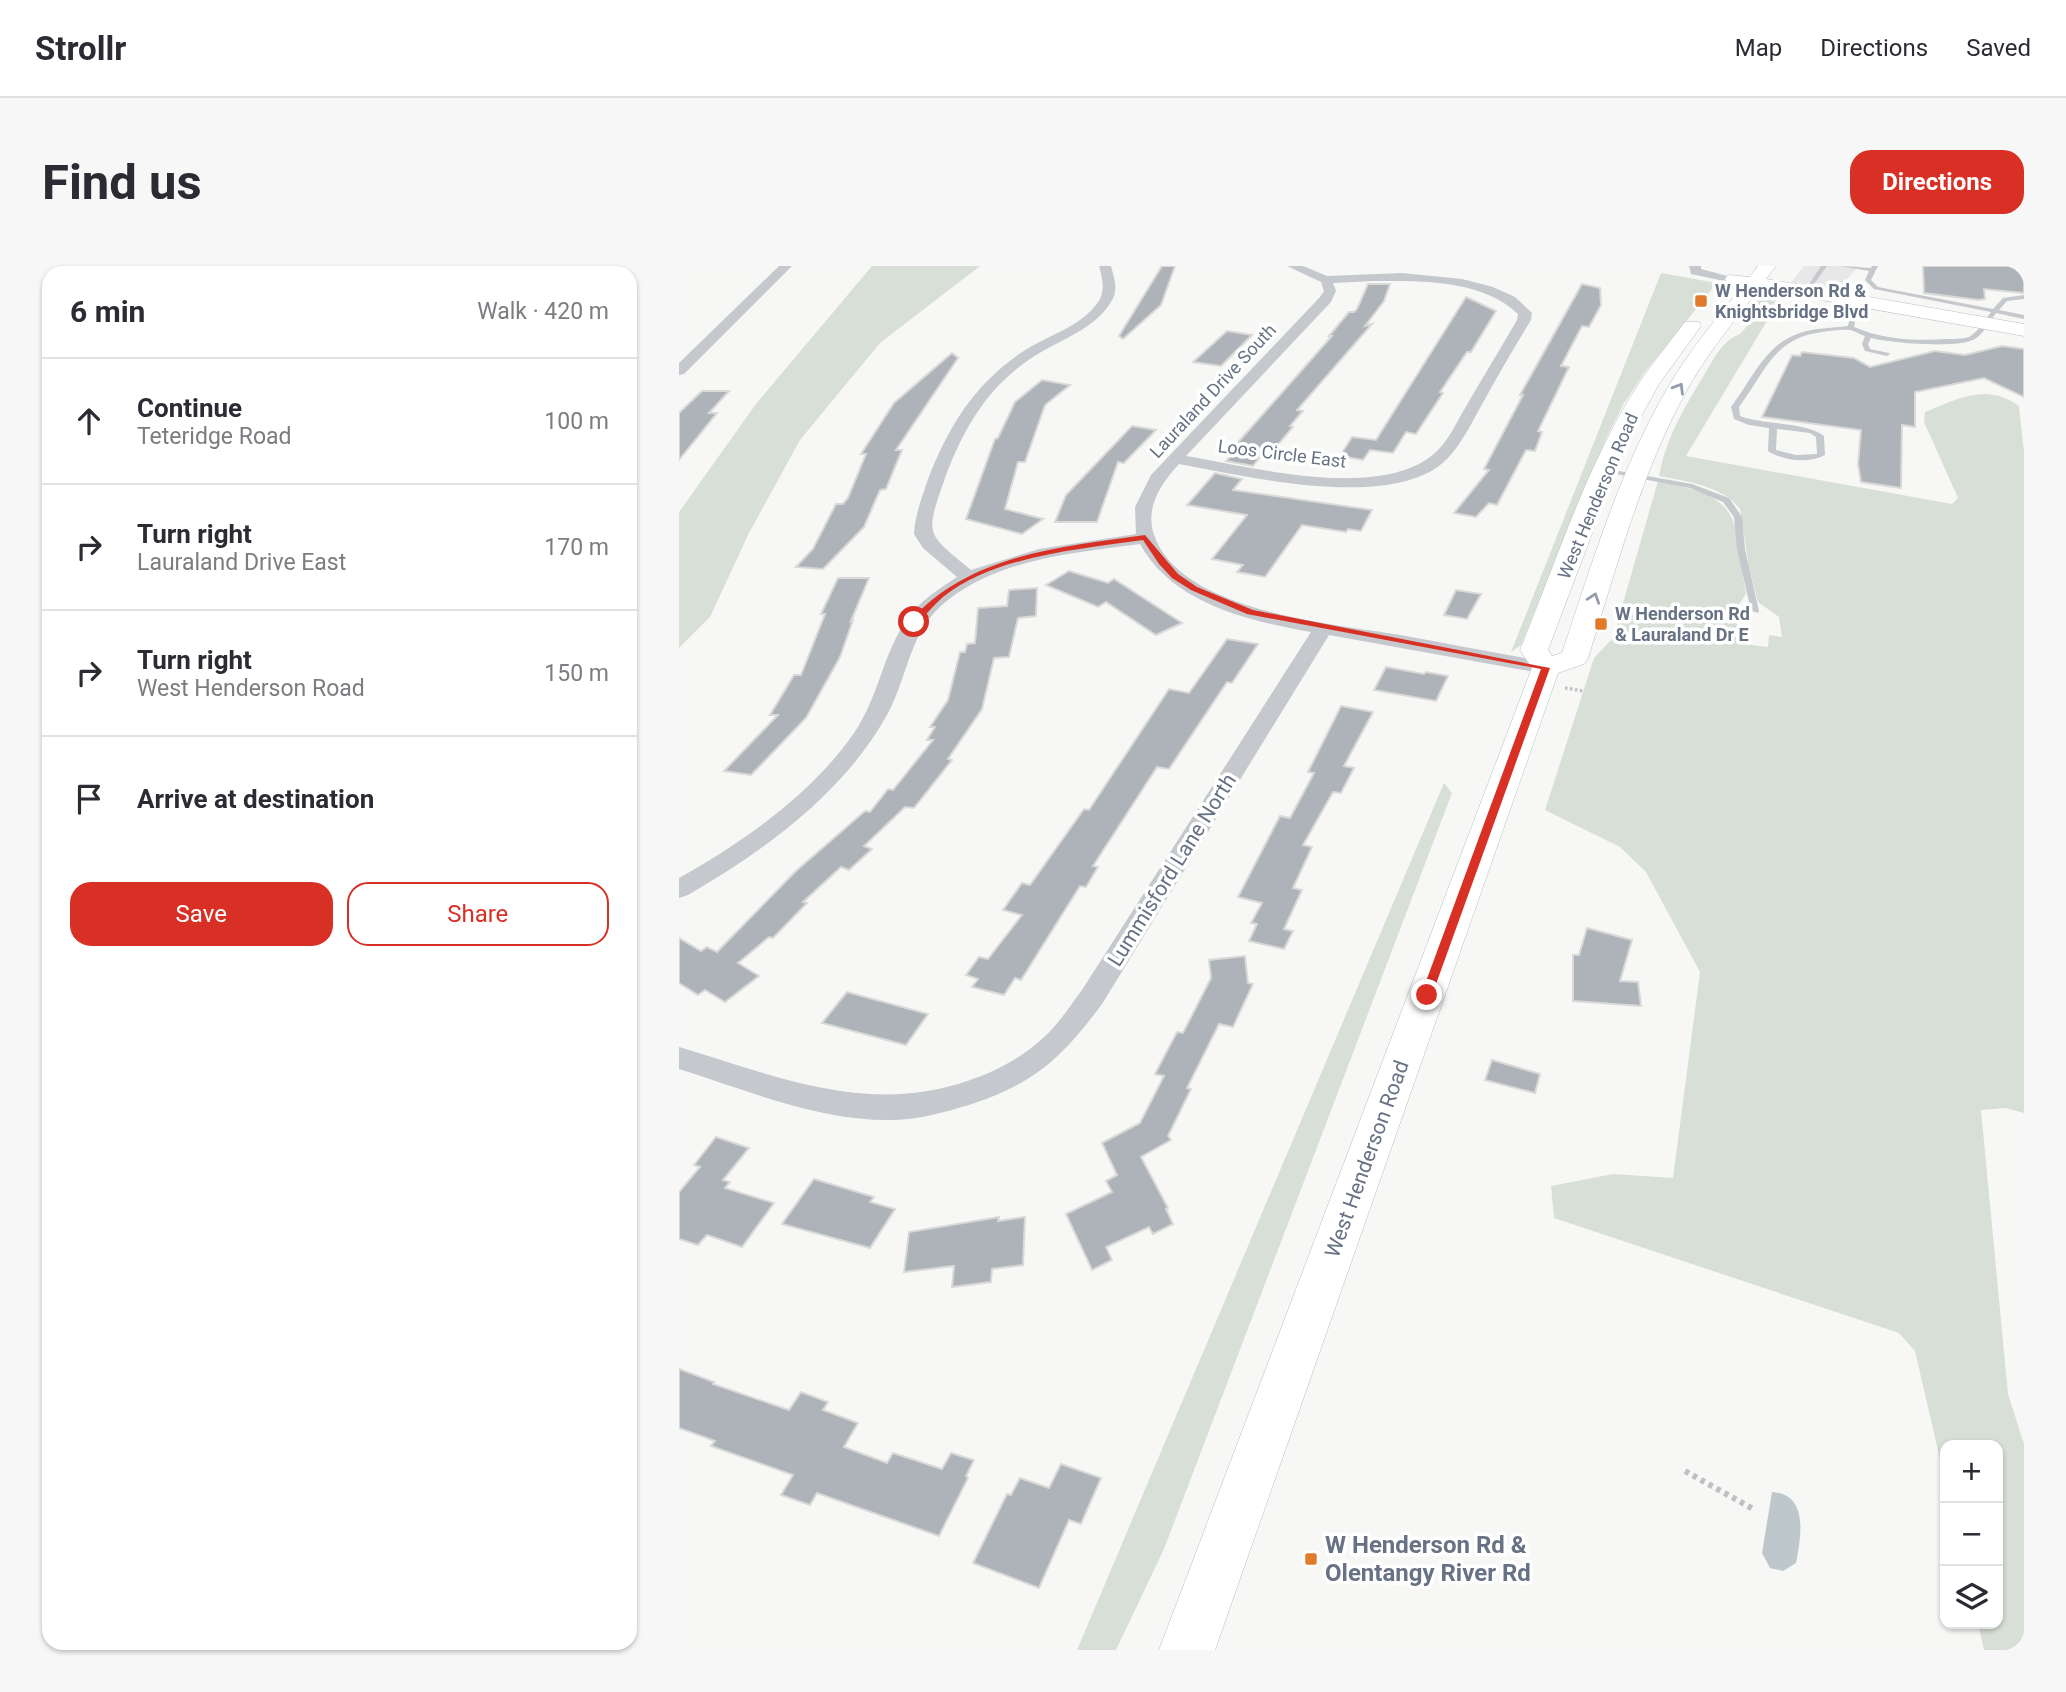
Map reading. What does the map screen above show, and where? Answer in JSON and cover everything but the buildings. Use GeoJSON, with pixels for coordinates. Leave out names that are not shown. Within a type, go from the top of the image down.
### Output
{"type":"FeatureCollection","features":[{"type":"Feature","properties":{"kind":"main road"},"geometry":{"type":"LineString","coordinates":[[1716,295],[1747,273],[1806,290],[1988,318],[2024,330]]}},
{"type":"Feature","properties":{"kind":"main road","name":"West Henderson Road"},"geometry":{"type":"LineString","coordinates":[[1546,668],[1574,658],[1637,475],[1678,388],[1747,273]]}},
{"type":"Feature","properties":{"kind":"main road","name":"West Henderson Road"},"geometry":{"type":"LineString","coordinates":[[1546,668],[1534,650],[1605,470],[1649,383],[1703,312]]}},
{"type":"Feature","properties":{"kind":"main road","name":"West Henderson Road"},"geometry":{"type":"LineString","coordinates":[[1187,1650],[1546,668]]}},
{"type":"Feature","properties":{"kind":"street"},"geometry":{"type":"LineString","coordinates":[[679,371],[786,266]]}},
{"type":"Feature","properties":{"kind":"street"},"geometry":{"type":"LineString","coordinates":[[969,578],[929,544],[923,534],[927,507],[950,443],[968,409],[995,379],[1024,357],[1084,322],[1104,304],[1109,296],[1110,286],[1105,266]]}},
{"type":"Feature","properties":{"kind":"street"},"geometry":{"type":"LineString","coordinates":[[1293,266],[1326,280]]}},
{"type":"Feature","properties":{"kind":"street"},"geometry":{"type":"LineString","coordinates":[[1693,266],[1700,273],[1747,273]]}},
{"type":"Feature","properties":{"kind":"street","name":"Loos Circle East"},"geometry":{"type":"LineString","coordinates":[[1175,459],[1326,481],[1375,482],[1412,475],[1427,467],[1448,447],[1524,320],[1525,313],[1515,300],[1490,289],[1430,280],[1371,276],[1326,280]]}},
{"type":"Feature","properties":{"kind":"street","name":"Lauraland Drive South"},"geometry":{"type":"LineString","coordinates":[[1145,538],[1141,523],[1142,506],[1157,478],[1326,299],[1330,291],[1326,280]]}},
{"type":"Feature","properties":{"kind":"street"},"geometry":{"type":"LineString","coordinates":[[679,889],[766,831],[815,788],[848,754],[877,714],[894,674],[904,638],[914,622],[940,596],[969,578],[1005,563],[1036,555],[1145,538],[1161,563],[1194,589],[1250,612],[1546,668]]}},
{"type":"Feature","properties":{"kind":"street","name":"Lummisford Lane North"},"geometry":{"type":"LineString","coordinates":[[679,1058],[813,1097],[856,1105],[896,1108],[946,1100],[991,1086],[1026,1067],[1052,1047],[1091,998],[1324,627]]}},
{"type":"Feature","properties":{"kind":"lane"},"geometry":{"type":"LineString","coordinates":[[1806,290],[1824,266]]}},
{"type":"Feature","properties":{"kind":"lane"},"geometry":{"type":"LineString","coordinates":[[1842,266],[1873,268],[1868,280],[1876,288],[1988,318],[2024,317]]}},
{"type":"Feature","properties":{"kind":"lane"},"geometry":{"type":"LineString","coordinates":[[1773,426],[1772,451],[1815,458],[1821,455],[1820,436],[1812,431],[1752,423],[1737,417],[1735,407],[1769,358],[1786,341],[1803,334],[1851,328],[1868,337],[1903,341],[1964,340],[1973,337],[2005,299],[2024,297]]}},
{"type":"Feature","properties":{"kind":"lane"},"geometry":{"type":"LineString","coordinates":[[1851,328],[1857,299]]}},
{"type":"Feature","properties":{"kind":"lane"},"geometry":{"type":"LineString","coordinates":[[1868,337],[1865,344],[1867,350],[1887,354]]}},
{"type":"Feature","properties":{"kind":"lane"},"geometry":{"type":"LineString","coordinates":[[1903,341],[1904,350]]}},
{"type":"Feature","properties":{"kind":"lane"},"geometry":{"type":"LineString","coordinates":[[1605,470],[1692,486],[1717,494],[1733,506],[1738,517],[1741,549],[1755,611]]}},
{"type":"Feature","properties":{"kind":"path"},"geometry":{"type":"LineString","coordinates":[[1685,1471],[1755,1510]]}},
{"type":"Feature","properties":{"kind":"shaded area"},"geometry":{"type":"Polygon","coordinates":[[[872,266],[980,266],[880,343],[800,440],[749,533],[710,617],[679,648],[679,512],[756,404],[872,266]]]}},
{"type":"Feature","properties":{"kind":"shaded area"},"geometry":{"type":"Polygon","coordinates":[[[1804,266],[1859,266],[1833,295],[1787,288],[1804,266]]]}},
{"type":"Feature","properties":{"kind":"shaded area"},"geometry":{"type":"Polygon","coordinates":[[[1661,273],[1717,283],[1645,372],[1623,405],[1606,439],[1521,645],[1511,652],[1661,273]]]}},
{"type":"Feature","properties":{"kind":"shaded area"},"geometry":{"type":"Polygon","coordinates":[[[1776,290],[1785,291],[1686,456],[1952,504],[1958,498],[1924,422],[1925,412],[1960,398],[1984,394],[2007,399],[2019,406],[2024,452],[2024,1113],[2006,1108],[1981,1110],[2008,1394],[2024,1444],[2024,1650],[1984,1650],[1979,1629],[2003,1629],[2003,1440],[1940,1440],[1940,1459],[1915,1351],[1899,1333],[1554,1218],[1551,1186],[1613,1174],[1673,1178],[1700,972],[1646,872],[1620,847],[1545,810],[1594,658],[1613,638],[1658,481],[1707,495],[1721,503],[1730,514],[1739,545],[1746,594],[1738,606],[1736,643],[1768,647],[1769,635],[1782,637],[1779,617],[1758,602],[1749,567],[1740,509],[1733,501],[1714,490],[1659,476],[1666,449],[1689,401],[1714,358],[1724,345],[1745,328],[1761,294],[1776,290]]]}},
{"type":"Feature","properties":{"kind":"shaded area"},"geometry":{"type":"Polygon","coordinates":[[[1444,783],[1452,793],[1164,1549],[1116,1650],[1077,1650],[1444,783]]]}},
{"type":"Feature","properties":{"kind":"shaded area"},"geometry":{"type":"Polygon","coordinates":[[[1772,1492],[1792,1500],[1800,1518],[1796,1563],[1783,1571],[1770,1568],[1762,1553],[1772,1492]]]}},
{"type":"Feature","properties":{"kind":"place","name":"W Henderson Rd & Knightsbridge Blvd"},"geometry":{"type":"Point","coordinates":[1701,301]}},
{"type":"Feature","properties":{"kind":"place","name":"W Henderson Rd & Lauraland Dr E"},"geometry":{"type":"Point","coordinates":[1601,624]}},
{"type":"Feature","properties":{"kind":"place","name":"W Henderson Rd & Olentangy River Rd"},"geometry":{"type":"Point","coordinates":[1311,1559]}},
{"type":"Feature","properties":{"kind":"route"},"geometry":{"type":"LineString","coordinates":[[914,622],[940,596],[955,586],[1005,563],[1053,551],[1145,538],[1161,563],[1175,576],[1194,589],[1250,612],[1546,668],[1427,995]]}}]}
